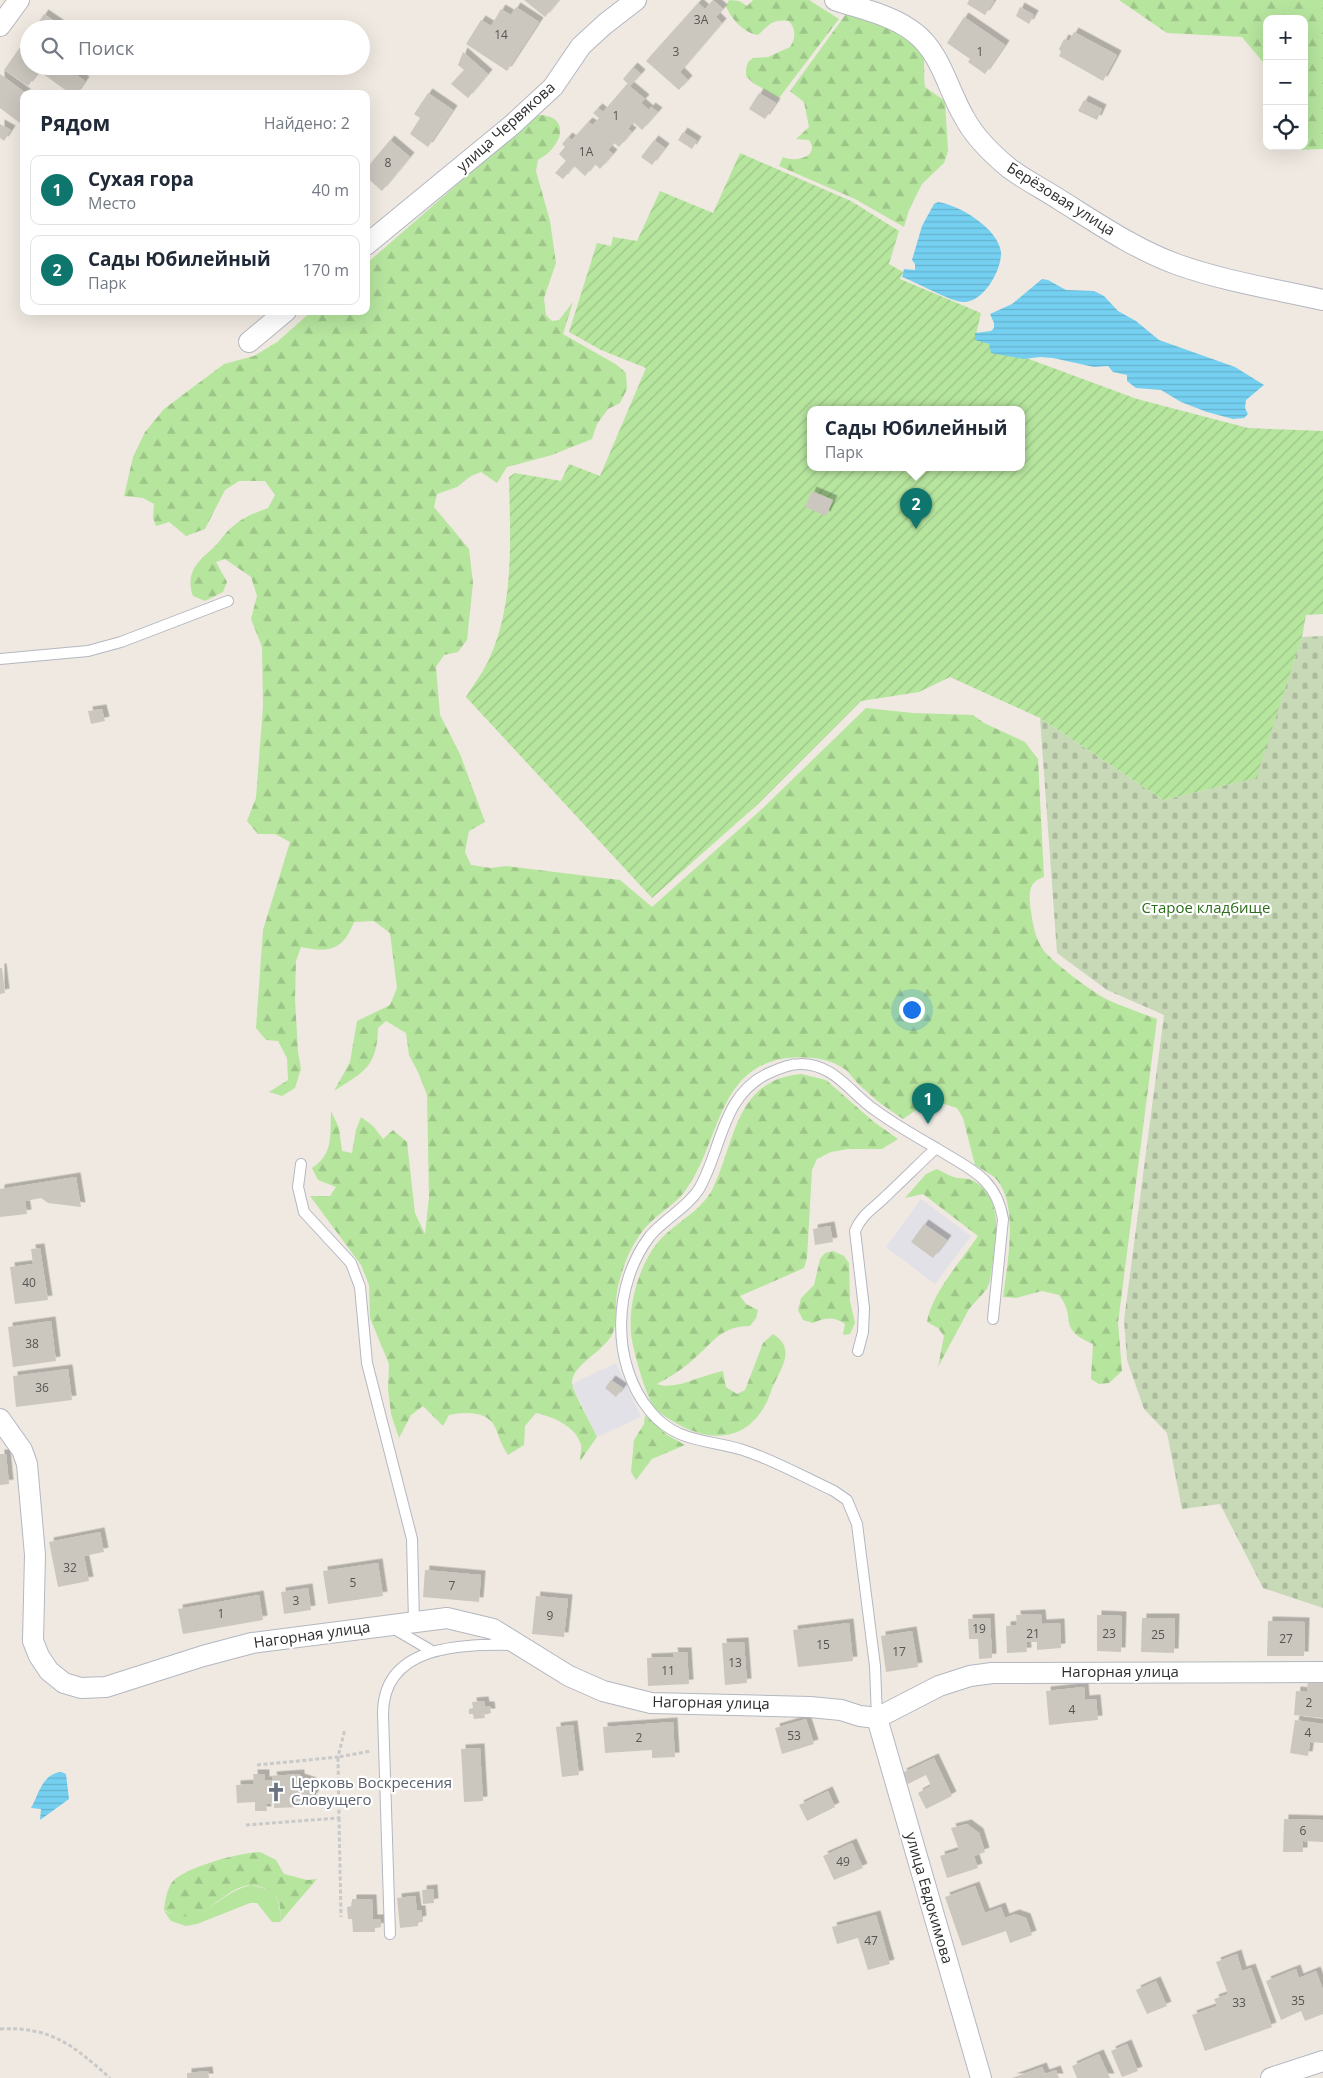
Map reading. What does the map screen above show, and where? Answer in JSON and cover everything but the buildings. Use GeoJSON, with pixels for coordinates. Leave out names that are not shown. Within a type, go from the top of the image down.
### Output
{"type":"FeatureCollection","features":[{"type":"Feature","properties":{"kind":"street"},"geometry":{"type":"LineString","coordinates":[[0,26],[19,0]]}},
{"type":"Feature","properties":{"kind":"street","name":"улица Червякова"},"geometry":{"type":"LineString","coordinates":[[370,242],[512,125],[553,87],[581,46],[636,0]]}},
{"type":"Feature","properties":{"kind":"street","name":"Берёзовая улица"},"geometry":{"type":"LineString","coordinates":[[835,0],[900,24],[915,33],[928,45],[939,63],[964,118],[977,136],[1009,168],[1029,182],[1126,239],[1175,263],[1220,277],[1323,300]]}},
{"type":"Feature","properties":{"kind":"street"},"geometry":{"type":"LineString","coordinates":[[249,342],[281,315]]}},
{"type":"Feature","properties":{"kind":"street","name":"Нагорная улица"},"geometry":{"type":"LineString","coordinates":[[0,1419],[22,1450],[27,1464],[35,1556],[33,1641],[39,1656],[49,1671],[64,1682],[81,1688],[106,1686],[252,1643],[447,1618],[462,1620],[492,1629],[518,1646],[586,1684],[625,1698],[650,1703],[810,1707],[841,1710],[860,1716],[877,1718],[939,1686],[970,1676],[992,1673],[1323,1672]]}},
{"type":"Feature","properties":{"kind":"street","name":"улица Евдокимова"},"geometry":{"type":"LineString","coordinates":[[877,1718],[981,2078]]}},
{"type":"Feature","properties":{"kind":"street"},"geometry":{"type":"LineString","coordinates":[[1271,2078],[1323,2061]]}},
{"type":"Feature","properties":{"kind":"lane"},"geometry":{"type":"LineString","coordinates":[[0,659],[88,651],[228,601]]}},
{"type":"Feature","properties":{"kind":"lane"},"geometry":{"type":"LineString","coordinates":[[877,1718],[875,1666],[858,1524],[847,1500],[834,1491],[743,1450],[692,1440],[680,1435],[650,1412],[639,1396],[625,1358],[620,1329],[622,1304],[628,1277],[639,1254],[655,1231],[699,1189],[734,1106],[744,1090],[760,1078],[780,1068],[798,1064],[818,1066],[833,1073],[868,1106],[990,1184],[1001,1206],[1004,1219],[992,1319]]}},
{"type":"Feature","properties":{"kind":"lane"},"geometry":{"type":"LineString","coordinates":[[858,1351],[863,1332],[864,1308],[855,1231],[867,1212],[936,1148]]}},
{"type":"Feature","properties":{"kind":"lane"},"geometry":{"type":"LineString","coordinates":[[301,1164],[298,1187],[304,1212],[351,1263],[360,1287],[367,1363],[412,1539],[414,1622]]}},
{"type":"Feature","properties":{"kind":"lane"},"geometry":{"type":"LineString","coordinates":[[388,1625],[432,1651]]}},
{"type":"Feature","properties":{"kind":"lane"},"geometry":{"type":"LineString","coordinates":[[390,1934],[383,1701],[387,1686],[402,1668],[432,1651],[478,1646],[518,1646]]}},
{"type":"Feature","properties":{"kind":"path"},"geometry":{"type":"LineString","coordinates":[[341,1917],[338,1757],[345,1729]]}},
{"type":"Feature","properties":{"kind":"path"},"geometry":{"type":"LineString","coordinates":[[258,1765],[338,1757],[384,1750]]}},
{"type":"Feature","properties":{"kind":"path"},"geometry":{"type":"LineString","coordinates":[[246,1825],[339,1818]]}},
{"type":"Feature","properties":{"kind":"path"},"geometry":{"type":"LineString","coordinates":[[0,2029],[32,2029],[47,2033],[78,2051],[110,2078]]}},
{"type":"Feature","properties":{"kind":"shaded area"},"geometry":{"type":"Polygon","coordinates":[[[921,1199],[971,1236],[935,1284],[886,1247],[921,1199]]]}},
{"type":"Feature","properties":{"kind":"shaded area"},"geometry":{"type":"Polygon","coordinates":[[[616,1363],[641,1417],[597,1437],[572,1384],[616,1363]]]}},
{"type":"Feature","properties":{"kind":"green space"},"geometry":{"type":"Polygon","coordinates":[[[729,0],[739,1],[747,6],[753,0],[809,0],[839,19],[779,98],[753,83],[746,76],[746,69],[748,62],[753,58],[768,57],[790,47],[794,37],[793,27],[789,21],[779,21],[771,23],[758,35],[753,34],[739,25],[731,16],[726,6],[729,0]]]}},
{"type":"Feature","properties":{"kind":"green space"},"geometry":{"type":"Polygon","coordinates":[[[1119,0],[1323,0],[1323,149],[1308,150],[1308,15],[1263,15],[1263,62],[1242,37],[1167,33],[1119,0]]]}},
{"type":"Feature","properties":{"kind":"green space"},"geometry":{"type":"Polygon","coordinates":[[[846,14],[887,28],[916,45],[923,55],[925,87],[945,101],[948,151],[944,163],[922,184],[909,210],[904,227],[855,199],[779,166],[783,157],[800,159],[812,151],[809,140],[796,139],[809,127],[804,102],[790,91],[846,14]]]}},
{"type":"Feature","properties":{"kind":"green space"},"geometry":{"type":"Polygon","coordinates":[[[537,115],[552,118],[557,121],[559,126],[559,137],[548,153],[538,160],[536,171],[550,221],[556,263],[544,298],[546,315],[552,321],[559,320],[573,302],[563,334],[617,365],[626,373],[627,389],[620,403],[608,409],[597,424],[592,439],[552,455],[507,467],[497,483],[481,472],[471,476],[457,487],[437,494],[434,507],[469,549],[473,583],[467,640],[458,652],[444,655],[436,667],[440,715],[460,754],[485,822],[469,831],[465,852],[471,865],[491,868],[506,866],[620,880],[652,907],[763,808],[866,708],[913,713],[973,715],[984,723],[1025,742],[1038,759],[1044,877],[1036,881],[1031,887],[1030,904],[1038,940],[1049,957],[1093,991],[1114,1003],[1157,1019],[1118,1323],[1122,1371],[1109,1383],[1099,1384],[1091,1379],[1093,1344],[1075,1333],[1071,1328],[1067,1311],[1059,1295],[1042,1291],[1016,1298],[1003,1297],[1010,1237],[1008,1205],[1004,1191],[997,1180],[975,1165],[963,1118],[957,1108],[941,1103],[922,1106],[903,1119],[873,1097],[840,1066],[826,1060],[803,1057],[788,1058],[765,1064],[747,1075],[723,1109],[698,1170],[684,1193],[645,1228],[630,1251],[620,1278],[614,1330],[605,1344],[578,1369],[572,1382],[597,1437],[580,1461],[581,1445],[574,1433],[563,1423],[536,1413],[525,1426],[524,1445],[508,1455],[491,1421],[475,1414],[461,1413],[449,1415],[443,1426],[423,1406],[411,1415],[399,1438],[391,1414],[388,1389],[389,1364],[370,1318],[369,1285],[361,1265],[310,1196],[330,1196],[336,1187],[318,1180],[312,1168],[324,1156],[327,1150],[331,1111],[339,1128],[342,1151],[352,1153],[356,1130],[361,1117],[373,1126],[383,1139],[393,1130],[407,1142],[415,1213],[425,1234],[429,1197],[427,1095],[409,1055],[406,1033],[386,1021],[378,1028],[375,1051],[367,1067],[334,1091],[350,1062],[357,1021],[390,1005],[397,988],[390,933],[374,921],[354,922],[345,939],[334,947],[320,950],[301,947],[296,961],[295,999],[298,1052],[301,1069],[295,1088],[282,1096],[269,1092],[288,1080],[287,1058],[278,1041],[266,1040],[256,1028],[263,930],[290,842],[275,834],[258,834],[247,821],[256,798],[263,706],[262,647],[251,619],[257,596],[251,577],[225,559],[216,562],[227,582],[223,592],[205,601],[193,596],[190,581],[198,563],[224,535],[235,524],[250,515],[268,508],[275,495],[265,481],[239,481],[225,490],[205,529],[186,536],[169,522],[156,526],[153,518],[154,504],[143,498],[124,496],[133,457],[145,432],[164,409],[224,364],[254,356],[277,342],[307,315],[370,315],[370,261],[537,115]]]}},
{"type":"Feature","properties":{"kind":"green space"},"geometry":{"type":"Polygon","coordinates":[[[740,153],[851,201],[899,231],[889,264],[903,272],[900,279],[981,313],[975,339],[1137,399],[1248,428],[1323,431],[1323,614],[1306,615],[1302,637],[1256,778],[1163,800],[1040,718],[950,677],[919,692],[861,701],[757,805],[652,898],[466,697],[490,657],[504,614],[510,546],[509,477],[515,473],[561,481],[569,464],[600,476],[646,368],[601,350],[569,332],[597,243],[611,246],[613,237],[637,241],[660,191],[713,213],[740,153]]]}},
{"type":"Feature","properties":{"kind":"green space","name":"Старое кладбище"},"geometry":{"type":"Polygon","coordinates":[[[1323,636],[1323,1608],[1263,1588],[1220,1504],[1182,1509],[1167,1433],[1144,1409],[1127,1360],[1124,1320],[1164,1015],[1107,990],[1057,953],[1040,718],[1163,800],[1255,778],[1302,637],[1323,636]]]}},
{"type":"Feature","properties":{"kind":"green space"},"geometry":{"type":"Polygon","coordinates":[[[801,1074],[826,1080],[874,1122],[898,1139],[882,1149],[848,1149],[831,1152],[817,1159],[812,1170],[807,1258],[804,1268],[740,1296],[746,1304],[758,1310],[756,1318],[750,1326],[733,1329],[721,1334],[684,1367],[657,1384],[664,1386],[680,1384],[723,1371],[726,1387],[737,1394],[745,1390],[763,1343],[773,1334],[780,1339],[784,1345],[785,1352],[783,1365],[765,1405],[756,1419],[736,1432],[724,1435],[713,1436],[700,1433],[668,1418],[657,1410],[651,1402],[640,1372],[632,1340],[631,1316],[635,1290],[645,1263],[655,1246],[667,1233],[699,1207],[709,1195],[721,1170],[741,1115],[750,1100],[763,1088],[779,1079],[801,1074]]]}},
{"type":"Feature","properties":{"kind":"green space"},"geometry":{"type":"Polygon","coordinates":[[[937,1169],[954,1177],[972,1180],[986,1192],[992,1203],[996,1228],[994,1256],[987,1289],[969,1309],[938,1367],[944,1336],[938,1328],[927,1322],[930,1311],[934,1300],[948,1278],[978,1236],[923,1194],[905,1198],[926,1174],[937,1169]]]}},
{"type":"Feature","properties":{"kind":"green space"},"geometry":{"type":"Polygon","coordinates":[[[833,1251],[844,1256],[849,1263],[850,1301],[855,1323],[850,1334],[843,1335],[845,1324],[841,1321],[829,1319],[813,1323],[803,1320],[798,1310],[801,1298],[814,1285],[820,1259],[825,1253],[833,1251]]]}},
{"type":"Feature","properties":{"kind":"green space"},"geometry":{"type":"Polygon","coordinates":[[[645,1415],[667,1435],[685,1445],[652,1459],[636,1480],[631,1472],[634,1440],[644,1424],[645,1415]]]}},
{"type":"Feature","properties":{"kind":"green space"},"geometry":{"type":"Polygon","coordinates":[[[260,1852],[276,1860],[284,1874],[307,1880],[317,1879],[280,1922],[280,1907],[275,1895],[256,1885],[236,1889],[200,1913],[190,1916],[180,1916],[164,1910],[169,1887],[180,1875],[215,1861],[260,1852]]]}},
{"type":"Feature","properties":{"kind":"green space"},"geometry":{"type":"Polygon","coordinates":[[[251,1885],[266,1889],[275,1896],[279,1906],[280,1922],[272,1922],[257,1903],[250,1903],[197,1924],[186,1926],[171,1921],[164,1911],[178,1915],[190,1915],[200,1912],[239,1889],[251,1885]]]}},
{"type":"Feature","properties":{"kind":"water"},"geometry":{"type":"Polygon","coordinates":[[[938,202],[966,213],[985,226],[993,234],[1001,252],[998,268],[990,284],[977,298],[970,301],[957,301],[902,277],[904,269],[915,270],[915,264],[912,260],[922,226],[934,204],[938,202]]]}},
{"type":"Feature","properties":{"kind":"water"},"geometry":{"type":"Polygon","coordinates":[[[1042,279],[1048,280],[1066,290],[1094,291],[1104,296],[1118,311],[1136,321],[1159,340],[1235,367],[1264,385],[1246,400],[1245,408],[1248,414],[1244,418],[1233,419],[1181,402],[1161,390],[1136,388],[1127,381],[1127,375],[1113,372],[1108,366],[1094,367],[1053,358],[1024,359],[991,353],[989,344],[975,340],[975,333],[991,331],[994,328],[990,314],[1012,304],[1042,279]]]}},
{"type":"Feature","properties":{"kind":"water"},"geometry":{"type":"Polygon","coordinates":[[[61,1772],[66,1774],[69,1799],[40,1820],[41,1809],[31,1808],[49,1776],[61,1772]]]}},
{"type":"Feature","properties":{"kind":"place","name":"Сады Юбилейный"},"geometry":{"type":"Point","coordinates":[916,529]}},
{"type":"Feature","properties":{"kind":"place","name":"Сухая гора"},"geometry":{"type":"Point","coordinates":[928,1124]}},
{"type":"Feature","properties":{"kind":"place","name":"Церковь Воскресения Словущего"},"geometry":{"type":"Point","coordinates":[276,1792]}}]}
